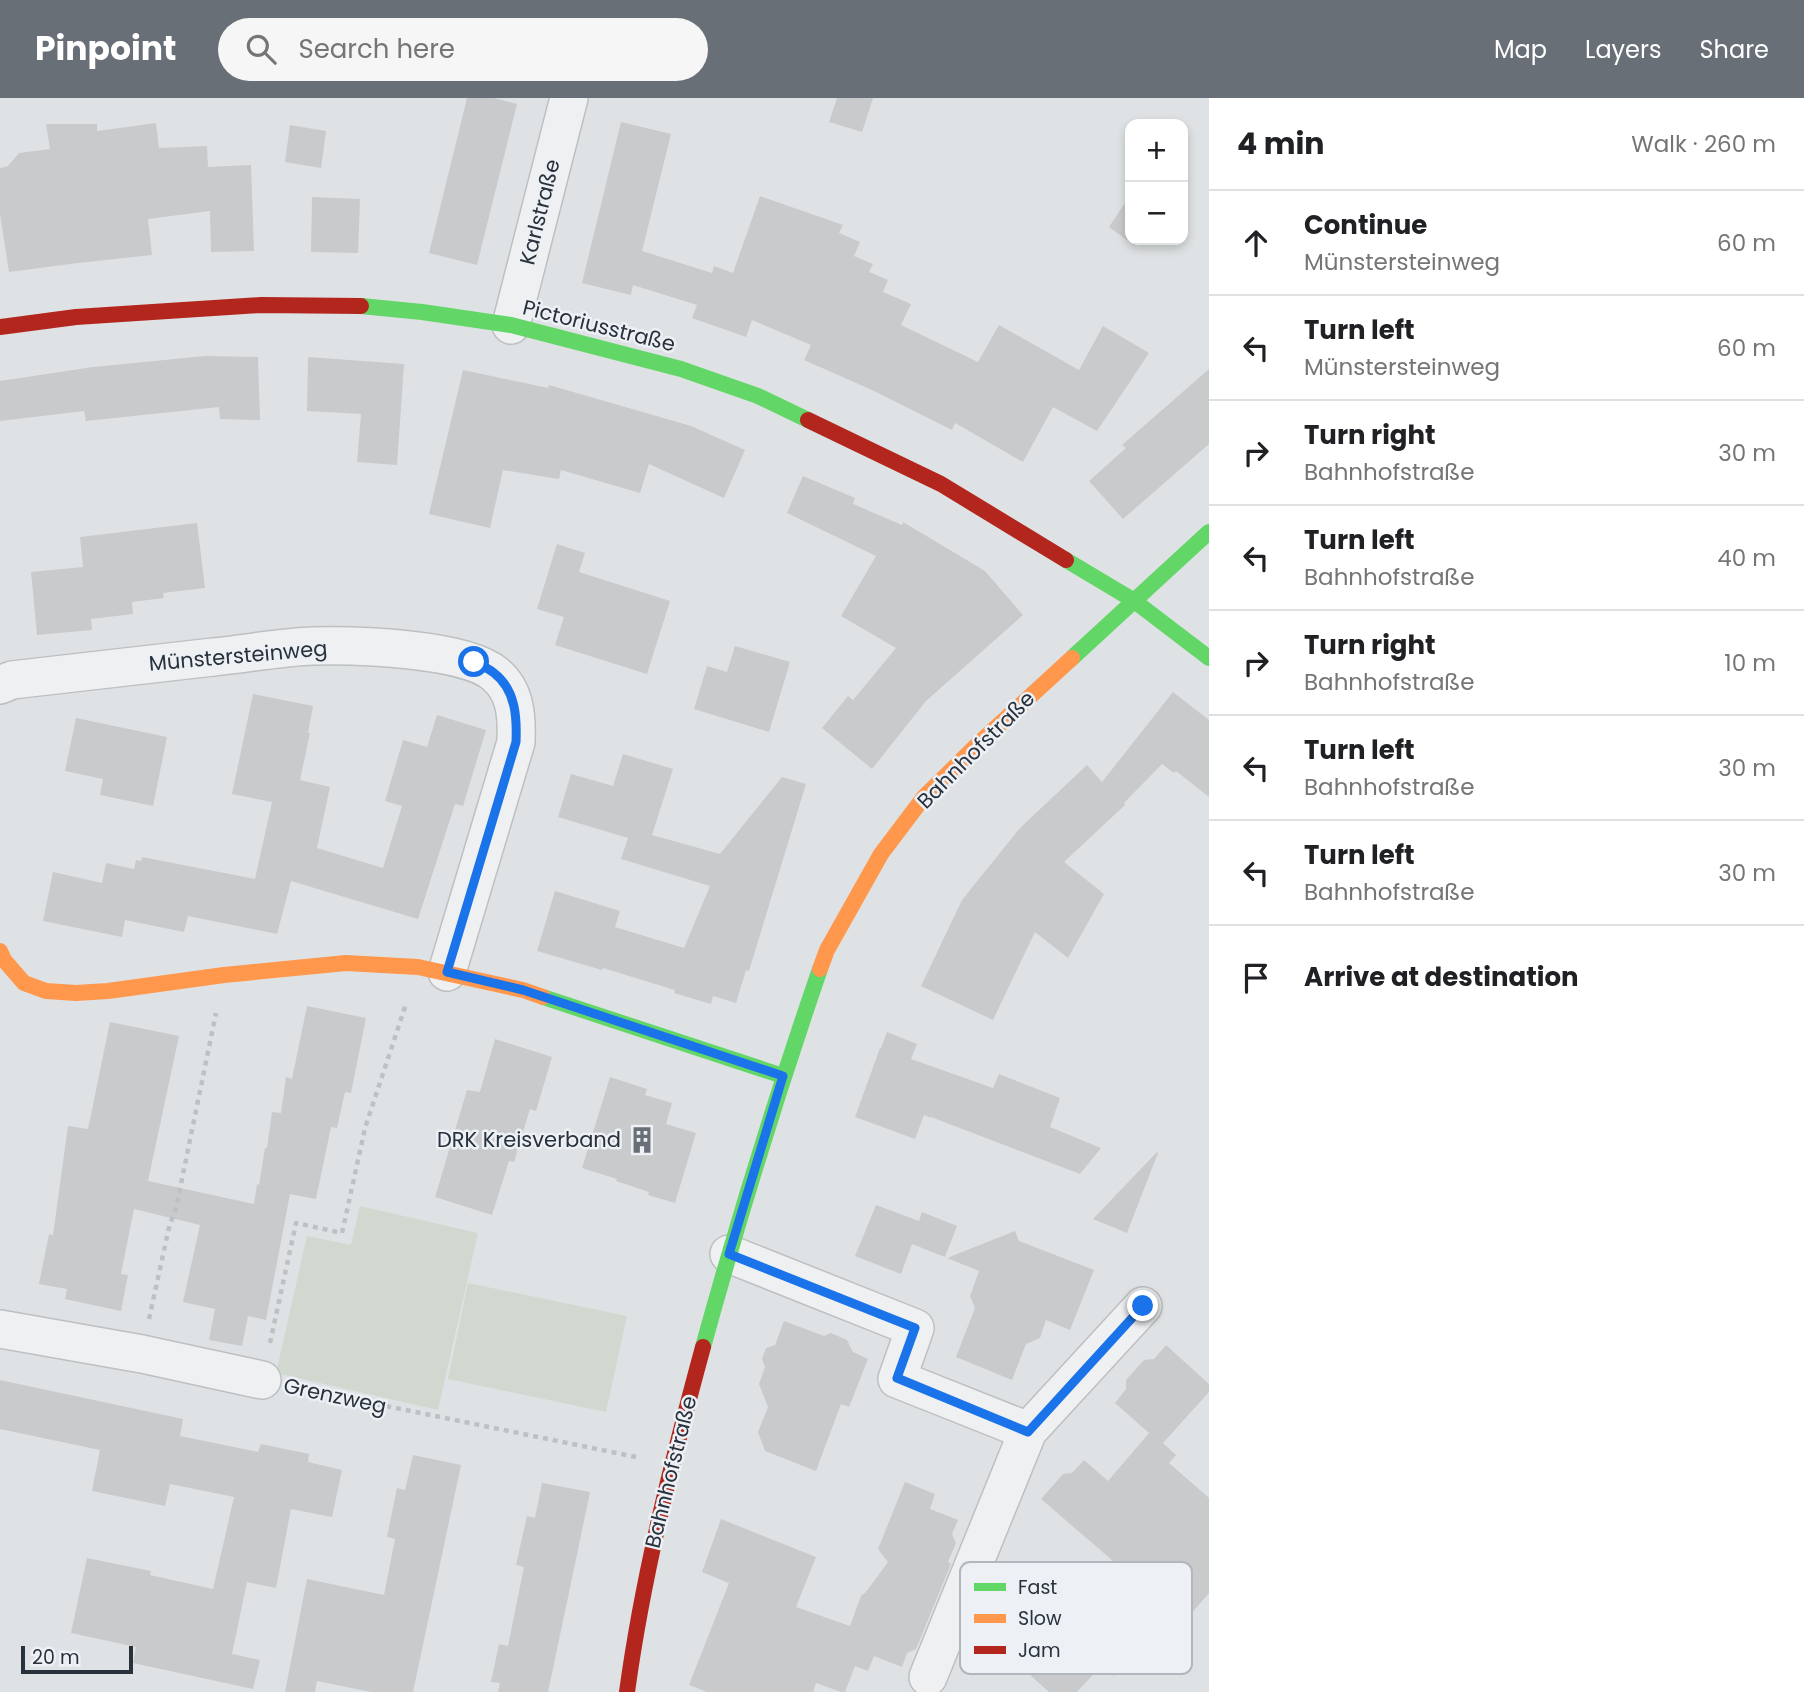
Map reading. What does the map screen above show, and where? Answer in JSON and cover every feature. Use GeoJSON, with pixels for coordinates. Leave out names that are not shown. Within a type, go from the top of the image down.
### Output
{"type":"FeatureCollection","features":[{"type":"Feature","properties":{"kind":"street","name":"Karlstraße"},"geometry":{"type":"LineString","coordinates":[[511,325],[569,98]]}},
{"type":"Feature","properties":{"kind":"street","name":"Pictoriusstraße"},"geometry":{"type":"LineString","coordinates":[[0,327],[76,317],[261,305],[371,306],[511,325],[681,369],[758,396],[941,484],[1133,600],[1209,658]]}},
{"type":"Feature","properties":{"kind":"street","name":"Bahnhofstraße"},"geometry":{"type":"LineString","coordinates":[[627,1692],[634,1641],[670,1465],[729,1254],[783,1076],[827,950],[881,854],[924,797],[1209,532]]}},
{"type":"Feature","properties":{"kind":"street","name":"Münstersteinweg"},"geometry":{"type":"LineString","coordinates":[[0,685],[12,680],[312,646],[432,652],[474,662],[496,674],[511,695],[517,717],[516,742],[433,970]]}},
{"type":"Feature","properties":{"kind":"street"},"geometry":{"type":"LineString","coordinates":[[0,951],[4,960],[24,983],[46,990],[76,993],[346,963],[433,970],[523,990],[783,1076]]}},
{"type":"Feature","properties":{"kind":"street"},"geometry":{"type":"LineString","coordinates":[[729,1254],[915,1328],[897,1378],[1028,1432]]}},
{"type":"Feature","properties":{"kind":"street"},"geometry":{"type":"LineString","coordinates":[[975,1562],[1028,1432],[1143,1306]]}},
{"type":"Feature","properties":{"kind":"street","name":"Grenzweg"},"geometry":{"type":"LineString","coordinates":[[0,1329],[142,1354],[262,1380]]}},
{"type":"Feature","properties":{"kind":"street"},"geometry":{"type":"LineString","coordinates":[[928,1677],[960,1599]]}},
{"type":"Feature","properties":{"kind":"path"},"geometry":{"type":"LineString","coordinates":[[262,1380],[296,1223],[342,1233],[365,1128],[433,970]]}},
{"type":"Feature","properties":{"kind":"path"},"geometry":{"type":"LineString","coordinates":[[142,1354],[224,975]]}},
{"type":"Feature","properties":{"kind":"path","name":"Grenzweg"},"geometry":{"type":"LineString","coordinates":[[262,1380],[670,1465]]}},
{"type":"Feature","properties":{"kind":"shaded area"},"geometry":{"type":"Polygon","coordinates":[[[360,1206],[478,1233],[438,1410],[276,1373],[307,1236],[351,1245],[360,1206]]]}},
{"type":"Feature","properties":{"kind":"shaded area"},"geometry":{"type":"Polygon","coordinates":[[[468,1283],[627,1316],[606,1412],[448,1379],[468,1283]]]}},
{"type":"Feature","properties":{"kind":"building"},"geometry":{"type":"Polygon","coordinates":[[[467,98],[494,98],[517,104],[477,265],[429,253],[467,98]]]}},
{"type":"Feature","properties":{"kind":"building"},"geometry":{"type":"Polygon","coordinates":[[[837,98],[873,98],[862,132],[829,122],[837,98]]]}},
{"type":"Feature","properties":{"kind":"building"},"geometry":{"type":"Polygon","coordinates":[[[621,122],[671,134],[642,251],[712,273],[714,266],[733,273],[760,196],[843,225],[839,233],[860,242],[854,256],[873,264],[869,272],[888,280],[883,292],[911,304],[901,325],[978,362],[999,325],[1079,370],[1103,326],[1149,353],[1097,431],[1053,407],[1023,462],[955,423],[952,430],[804,360],[811,345],[752,320],[746,337],[692,318],[697,305],[633,285],[631,295],[582,283],[621,122]]]}},
{"type":"Feature","properties":{"kind":"building"},"geometry":{"type":"Polygon","coordinates":[[[156,123],[159,148],[207,146],[208,167],[251,165],[254,251],[211,252],[210,211],[148,219],[152,255],[9,272],[0,214],[0,168],[8,166],[19,153],[50,149],[46,124],[97,124],[97,131],[156,123]]]}},
{"type":"Feature","properties":{"kind":"building"},"geometry":{"type":"Polygon","coordinates":[[[290,125],[326,131],[321,168],[285,162],[290,125]]]}},
{"type":"Feature","properties":{"kind":"building"},"geometry":{"type":"Polygon","coordinates":[[[312,197],[360,199],[358,253],[311,252],[312,197]]]}},
{"type":"Feature","properties":{"kind":"building"},"geometry":{"type":"Polygon","coordinates":[[[1125,203],[1125,239],[1109,227],[1125,203]]]}},
{"type":"Feature","properties":{"kind":"building"},"geometry":{"type":"Polygon","coordinates":[[[205,356],[258,357],[260,420],[220,419],[219,407],[86,421],[84,411],[0,421],[0,381],[93,367],[205,356]]]}},
{"type":"Feature","properties":{"kind":"building"},"geometry":{"type":"Polygon","coordinates":[[[308,357],[404,364],[397,465],[357,462],[361,414],[307,411],[308,357]]]}},
{"type":"Feature","properties":{"kind":"building"},"geometry":{"type":"Polygon","coordinates":[[[1209,369],[1209,444],[1123,519],[1089,481],[1126,448],[1122,445],[1209,369]]]}},
{"type":"Feature","properties":{"kind":"building"},"geometry":{"type":"Polygon","coordinates":[[[463,370],[548,388],[549,385],[691,426],[745,450],[724,498],[649,464],[640,493],[561,470],[559,479],[503,470],[490,528],[429,514],[463,370]]]}},
{"type":"Feature","properties":{"kind":"building"},"geometry":{"type":"Polygon","coordinates":[[[803,476],[855,498],[853,504],[902,525],[903,522],[985,571],[1023,615],[926,701],[872,769],[822,728],[848,696],[853,700],[896,648],[841,616],[876,556],[787,513],[803,476]]]}},
{"type":"Feature","properties":{"kind":"building"},"geometry":{"type":"Polygon","coordinates":[[[197,523],[205,588],[163,593],[164,598],[132,602],[133,614],[91,619],[92,630],[37,635],[31,572],[83,567],[80,537],[197,523]]]}},
{"type":"Feature","properties":{"kind":"building"},"geometry":{"type":"Polygon","coordinates":[[[557,544],[585,553],[579,572],[670,601],[647,674],[555,645],[564,617],[537,609],[557,544]]]}},
{"type":"Feature","properties":{"kind":"building"},"geometry":{"type":"Polygon","coordinates":[[[735,646],[790,662],[769,732],[694,709],[707,666],[727,672],[735,646]]]}},
{"type":"Feature","properties":{"kind":"building"},"geometry":{"type":"Polygon","coordinates":[[[1173,692],[1209,720],[1209,797],[1176,771],[1174,773],[1162,764],[1125,805],[1064,862],[1104,894],[1068,958],[1035,932],[993,1020],[921,986],[962,900],[1020,828],[1087,765],[1102,782],[1173,692]]]}},
{"type":"Feature","properties":{"kind":"building"},"geometry":{"type":"Polygon","coordinates":[[[253,694],[313,706],[300,780],[330,787],[317,848],[383,868],[402,806],[385,801],[403,740],[427,747],[437,715],[486,730],[463,806],[455,804],[418,919],[291,881],[277,934],[188,916],[184,932],[125,920],[122,937],[43,921],[53,872],[102,883],[106,863],[134,869],[136,860],[141,861],[142,857],[255,879],[272,802],[232,794],[253,694]]]}},
{"type":"Feature","properties":{"kind":"building"},"geometry":{"type":"Polygon","coordinates":[[[76,718],[167,737],[153,806],[100,795],[103,779],[65,771],[76,718]]]}},
{"type":"Feature","properties":{"kind":"building"},"geometry":{"type":"Polygon","coordinates":[[[623,754],[673,769],[652,835],[720,854],[782,777],[806,784],[749,971],[746,970],[736,1003],[713,996],[711,1004],[603,968],[602,970],[537,951],[555,891],[620,911],[615,927],[684,948],[710,886],[621,859],[628,838],[558,817],[571,774],[613,786],[623,754]]]}},
{"type":"Feature","properties":{"kind":"building"},"geometry":{"type":"Polygon","coordinates":[[[307,1006],[366,1018],[351,1093],[345,1092],[337,1128],[331,1127],[316,1199],[290,1194],[266,1320],[248,1316],[242,1346],[209,1340],[215,1309],[183,1302],[200,1225],[134,1209],[121,1274],[128,1275],[121,1311],[65,1299],[67,1289],[39,1284],[49,1234],[53,1235],[68,1126],[88,1129],[110,1022],[179,1036],[148,1181],[254,1204],[272,1112],[281,1113],[286,1077],[292,1079],[307,1006]]]}},
{"type":"Feature","properties":{"kind":"building"},"geometry":{"type":"Polygon","coordinates":[[[887,1032],[917,1044],[911,1059],[993,1088],[999,1074],[1060,1098],[1050,1127],[1101,1148],[1080,1174],[924,1115],[915,1139],[855,1117],[887,1032]]]}},
{"type":"Feature","properties":{"kind":"building"},"geometry":{"type":"Polygon","coordinates":[[[495,1039],[552,1057],[536,1111],[530,1109],[514,1162],[509,1161],[492,1215],[435,1197],[467,1090],[480,1092],[495,1039]]]}},
{"type":"Feature","properties":{"kind":"building","name":"DRK Kreisverband"},"geometry":{"type":"Polygon","coordinates":[[[610,1077],[647,1089],[645,1095],[672,1103],[666,1124],[696,1133],[675,1203],[582,1168],[610,1077]]]}},
{"type":"Feature","properties":{"kind":"building"},"geometry":{"type":"Polygon","coordinates":[[[1157,1152],[1127,1233],[1093,1219],[1157,1152]]]}},
{"type":"Feature","properties":{"kind":"building"},"geometry":{"type":"Polygon","coordinates":[[[876,1205],[919,1221],[922,1212],[957,1226],[945,1257],[912,1244],[901,1274],[855,1256],[876,1205]]]}},
{"type":"Feature","properties":{"kind":"building"},"geometry":{"type":"Polygon","coordinates":[[[1015,1231],[1019,1241],[1094,1270],[1070,1330],[1046,1320],[1040,1338],[1026,1344],[1012,1380],[956,1357],[975,1308],[970,1296],[979,1271],[947,1258],[1015,1231]]]}},
{"type":"Feature","properties":{"kind":"building"},"geometry":{"type":"Polygon","coordinates":[[[784,1321],[824,1336],[831,1333],[847,1340],[853,1352],[868,1359],[849,1407],[841,1404],[816,1471],[765,1451],[758,1432],[768,1407],[759,1384],[765,1367],[762,1359],[766,1348],[775,1345],[784,1321]]]}},
{"type":"Feature","properties":{"kind":"building"},"geometry":{"type":"Polygon","coordinates":[[[1166,1345],[1209,1384],[1209,1392],[1163,1443],[1176,1455],[1169,1463],[1209,1498],[1209,1593],[1192,1613],[1192,1562],[1114,1562],[1041,1499],[1063,1474],[1072,1473],[1084,1460],[1108,1481],[1149,1433],[1115,1403],[1126,1389],[1126,1380],[1144,1360],[1154,1359],[1166,1345]]]}},
{"type":"Feature","properties":{"kind":"building"},"geometry":{"type":"Polygon","coordinates":[[[0,1380],[183,1419],[180,1436],[258,1452],[261,1444],[309,1454],[308,1462],[342,1470],[332,1517],[291,1509],[276,1588],[247,1582],[232,1654],[260,1660],[253,1689],[133,1663],[136,1647],[71,1633],[87,1558],[151,1571],[150,1575],[213,1589],[234,1497],[170,1484],[165,1506],[92,1491],[100,1450],[0,1429],[0,1380]]]}},
{"type":"Feature","properties":{"kind":"building"},"geometry":{"type":"Polygon","coordinates":[[[413,1455],[461,1465],[413,1692],[371,1692],[317,1681],[315,1692],[285,1692],[307,1579],[384,1595],[395,1539],[387,1537],[397,1488],[405,1490],[413,1455]]]}},
{"type":"Feature","properties":{"kind":"building"},"geometry":{"type":"Polygon","coordinates":[[[905,1482],[935,1494],[930,1509],[958,1520],[952,1534],[956,1543],[948,1562],[951,1564],[916,1649],[907,1653],[902,1667],[874,1656],[868,1671],[855,1666],[845,1692],[816,1683],[813,1692],[707,1692],[689,1685],[729,1583],[702,1572],[721,1519],[816,1557],[796,1607],[850,1626],[861,1596],[888,1562],[878,1549],[905,1482]]]}},
{"type":"Feature","properties":{"kind":"building"},"geometry":{"type":"Polygon","coordinates":[[[542,1483],[590,1492],[575,1564],[548,1692],[498,1692],[500,1683],[491,1682],[499,1644],[508,1646],[524,1567],[516,1565],[527,1516],[535,1518],[542,1483]]]}},
{"type":"Feature","properties":{"kind":"building"},"geometry":{"type":"Polygon","coordinates":[[[1029,1674],[1094,1674],[1077,1692],[1049,1692],[1029,1674]]]}},
{"type":"Feature","properties":{"kind":"traffic: fast"},"geometry":{"type":"LineString","coordinates":[[361,306],[511,325],[681,369],[758,396],[808,420]]}},
{"type":"Feature","properties":{"kind":"traffic: fast"},"geometry":{"type":"LineString","coordinates":[[1072,658],[1209,532]]}},
{"type":"Feature","properties":{"kind":"traffic: fast"},"geometry":{"type":"LineString","coordinates":[[1066,560],[1133,600],[1209,658]]}},
{"type":"Feature","properties":{"kind":"traffic: fast"},"geometry":{"type":"LineString","coordinates":[[703,1347],[758,1157],[820,969]]}},
{"type":"Feature","properties":{"kind":"traffic: fast"},"geometry":{"type":"LineString","coordinates":[[543,997],[783,1076]]}},
{"type":"Feature","properties":{"kind":"traffic: slow"},"geometry":{"type":"LineString","coordinates":[[820,969],[827,950],[881,854],[924,797],[1072,658]]}},
{"type":"Feature","properties":{"kind":"traffic: slow"},"geometry":{"type":"LineString","coordinates":[[0,951],[4,960],[24,983],[46,991],[108,991],[224,975],[346,963],[418,967],[523,990],[543,997]]}},
{"type":"Feature","properties":{"kind":"traffic: jam"},"geometry":{"type":"LineString","coordinates":[[0,327],[76,317],[261,305],[361,306]]}},
{"type":"Feature","properties":{"kind":"traffic: jam"},"geometry":{"type":"LineString","coordinates":[[808,420],[941,484],[1066,560]]}},
{"type":"Feature","properties":{"kind":"traffic: jam"},"geometry":{"type":"LineString","coordinates":[[627,1692],[659,1518],[703,1347]]}},
{"type":"Feature","properties":{"kind":"place","name":"DRK Kreisverband"},"geometry":{"type":"Point","coordinates":[642,1140]}},
{"type":"Feature","properties":{"kind":"route"},"geometry":{"type":"LineString","coordinates":[[474,662],[496,674],[511,695],[517,717],[516,742],[447,972],[523,990],[783,1076],[729,1254],[915,1328],[897,1378],[1028,1432],[1143,1306]]}}]}
